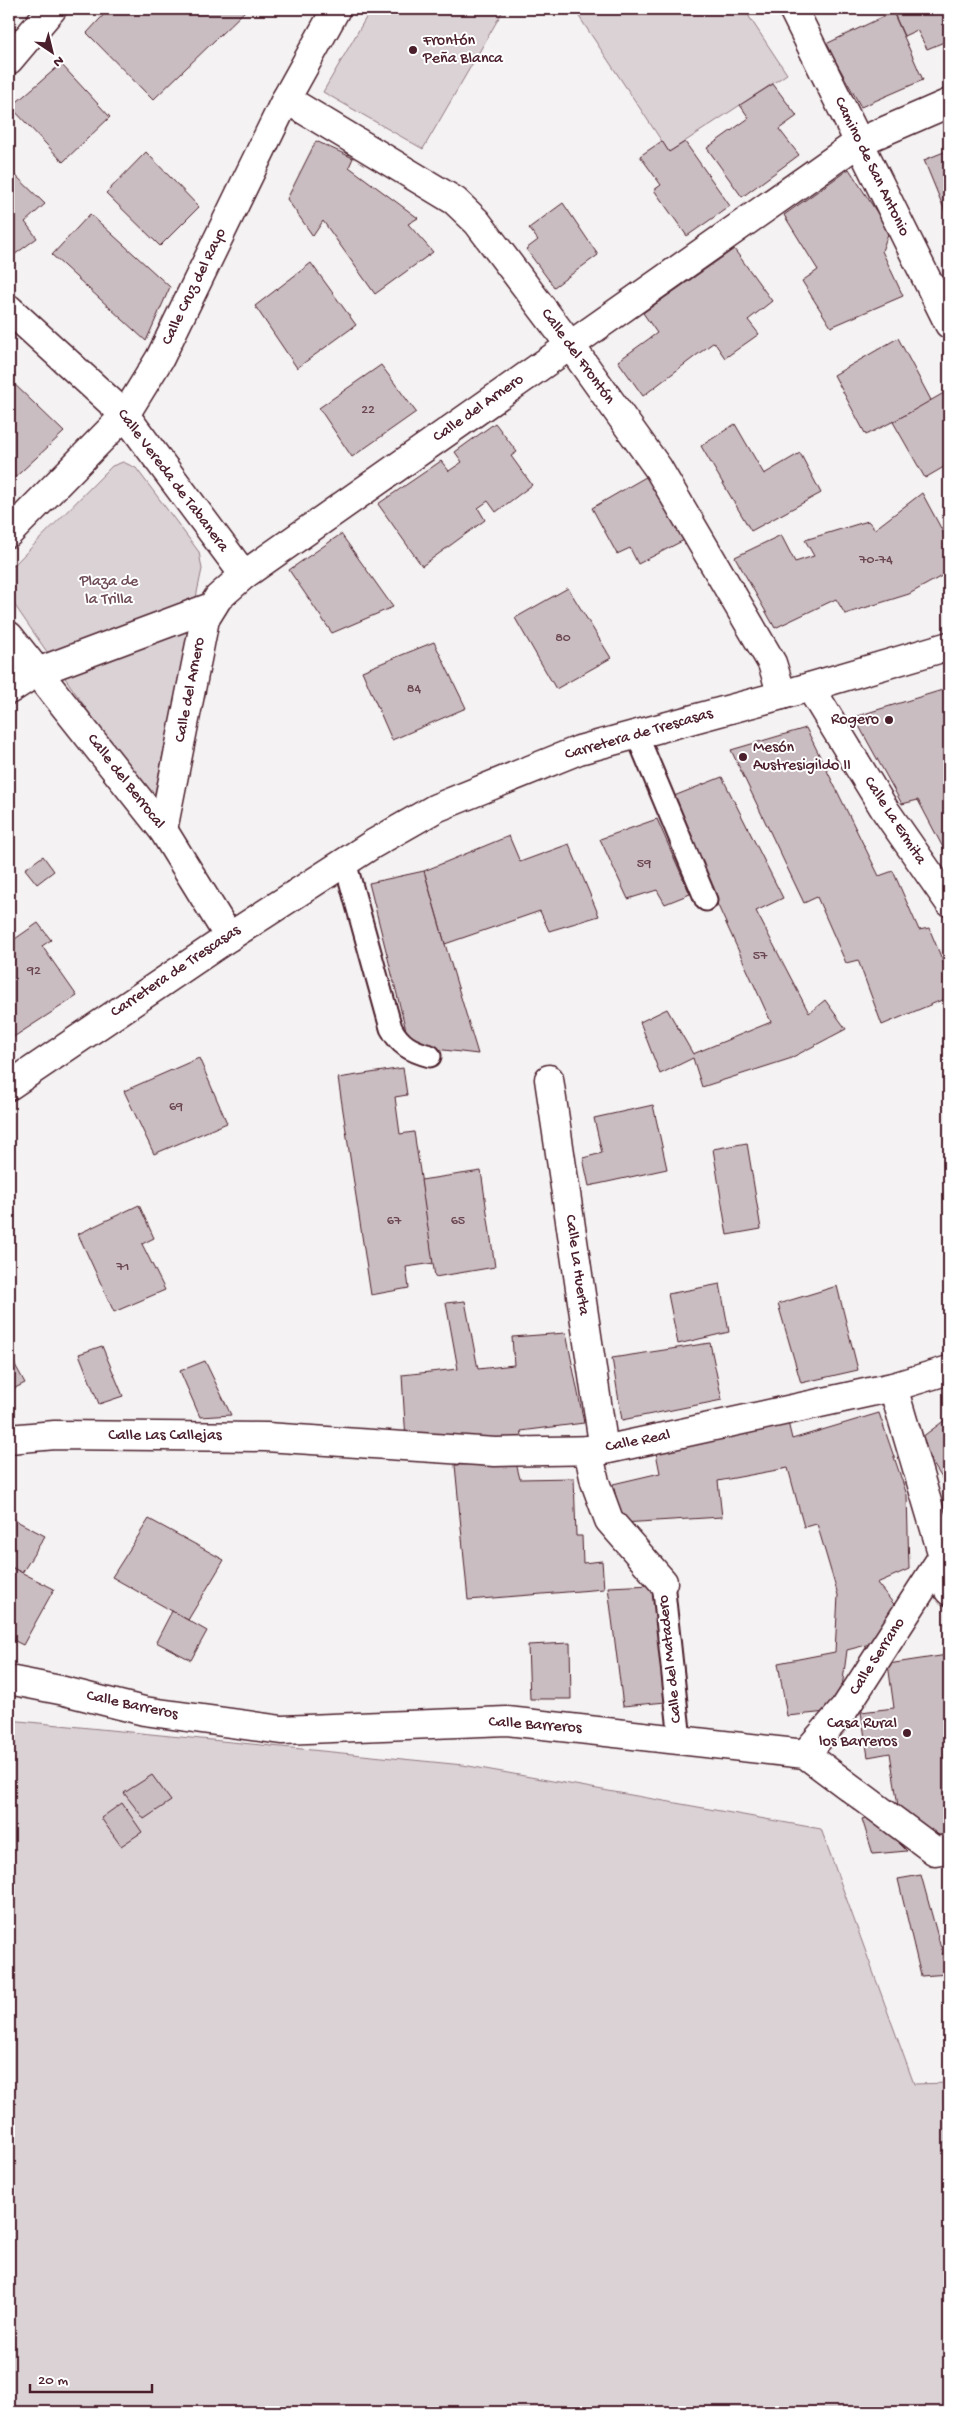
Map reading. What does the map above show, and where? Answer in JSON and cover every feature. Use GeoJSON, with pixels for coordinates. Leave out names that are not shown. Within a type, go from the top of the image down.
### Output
{"type":"FeatureCollection","features":[{"type":"Feature","properties":{"kind":"street"},"geometry":{"type":"LineString","coordinates":[[9,60],[52,9]]}},
{"type":"Feature","properties":{"kind":"street","name":"Calle Cruz del Rayo"},"geometry":{"type":"LineString","coordinates":[[9,533],[125,415],[160,358],[286,99],[336,9]]}},
{"type":"Feature","properties":{"kind":"street","name":"Camino de San Antonio"},"geometry":{"type":"LineString","coordinates":[[793,9],[949,324]]}},
{"type":"Feature","properties":{"kind":"street","name":"Calle del Frontón"},"geometry":{"type":"LineString","coordinates":[[286,99],[455,201],[477,222],[570,345],[658,468],[772,663],[782,695]]}},
{"type":"Feature","properties":{"kind":"street","name":"Calle del Arnero"},"geometry":{"type":"LineString","coordinates":[[163,830],[206,619],[211,607],[244,575],[859,142],[949,103]]}},
{"type":"Feature","properties":{"kind":"street","name":"Calle Vereda de Tabanera"},"geometry":{"type":"LineString","coordinates":[[9,309],[125,415],[244,575]]}},
{"type":"Feature","properties":{"kind":"street"},"geometry":{"type":"LineString","coordinates":[[9,690],[37,672],[211,607]]}},
{"type":"Feature","properties":{"kind":"street","name":"Calle del Berrocal"},"geometry":{"type":"LineString","coordinates":[[9,636],[163,830],[229,937]]}},
{"type":"Feature","properties":{"kind":"street","name":"Carretera de Trescasas"},"geometry":{"type":"LineString","coordinates":[[9,1086],[229,937],[345,862],[406,824],[466,795],[579,750],[782,695],[949,646]]}},
{"type":"Feature","properties":{"kind":"street","name":"Calle La Ermita"},"geometry":{"type":"LineString","coordinates":[[810,687],[885,810],[949,902]]}},
{"type":"Feature","properties":{"kind":"street","name":"Calle La Huerta"},"geometry":{"type":"LineString","coordinates":[[549,1079],[596,1450]]}},
{"type":"Feature","properties":{"kind":"street","name":"Calle Real"},"geometry":{"type":"LineString","coordinates":[[320,1441],[495,1452],[596,1450],[894,1387],[949,1370]]}},
{"type":"Feature","properties":{"kind":"street"},"geometry":{"type":"LineString","coordinates":[[894,1387],[946,1553],[949,1591]]}},
{"type":"Feature","properties":{"kind":"street","name":"Calle Las Callejas"},"geometry":{"type":"LineString","coordinates":[[9,1438],[74,1435],[266,1437],[320,1441]]}},
{"type":"Feature","properties":{"kind":"street","name":"Calle del Matadero"},"geometry":{"type":"LineString","coordinates":[[596,1450],[595,1482],[610,1520],[663,1582]]}},
{"type":"Feature","properties":{"kind":"street","name":"Calle Serrano"},"geometry":{"type":"LineString","coordinates":[[805,1754],[845,1708],[946,1553]]}},
{"type":"Feature","properties":{"kind":"street","name":"Calle Barreros"},"geometry":{"type":"LineString","coordinates":[[9,1680],[60,1690],[144,1711],[282,1730],[507,1721],[805,1754]]}},
{"type":"Feature","properties":{"kind":"street"},"geometry":{"type":"LineString","coordinates":[[805,1754],[935,1851],[949,1849]]}},
{"type":"Feature","properties":{"kind":"lane"},"geometry":{"type":"LineString","coordinates":[[637,735],[706,900]]}},
{"type":"Feature","properties":{"kind":"lane"},"geometry":{"type":"LineString","coordinates":[[345,862],[391,1028],[403,1045],[430,1056]]}},
{"type":"Feature","properties":{"kind":"lane","name":"Calle del Matadero"},"geometry":{"type":"LineString","coordinates":[[663,1582],[680,1740]]}},
{"type":"Feature","properties":{"kind":"green space","name":"Frontón Peña Blanca"},"geometry":{"type":"Polygon","coordinates":[[[371,9],[504,9],[423,149],[323,92],[371,9]]]}},
{"type":"Feature","properties":{"kind":"green space"},"geometry":{"type":"Polygon","coordinates":[[[574,9],[744,9],[787,74],[669,152],[574,9]]]}},
{"type":"Feature","properties":{"kind":"green space","name":"Plaza de la Trilla"},"geometry":{"type":"Polygon","coordinates":[[[123,462],[136,468],[199,552],[202,569],[155,792],[152,797],[146,795],[9,597],[9,570],[112,466],[123,462]]]}},
{"type":"Feature","properties":{"kind":"green space"},"geometry":{"type":"Polygon","coordinates":[[[9,1720],[463,1765],[821,1829],[914,2084],[949,2083],[949,2412],[9,2412],[9,1720]]]}},
{"type":"Feature","properties":{"kind":"building"},"geometry":{"type":"Polygon","coordinates":[[[109,9],[247,9],[153,100],[87,33],[109,9]]]}},
{"type":"Feature","properties":{"kind":"building"},"geometry":{"type":"Polygon","coordinates":[[[892,9],[949,9],[949,18],[944,20],[949,32],[949,40],[927,49],[917,30],[904,36],[892,9]]]}},
{"type":"Feature","properties":{"kind":"building"},"geometry":{"type":"Polygon","coordinates":[[[893,12],[923,80],[861,107],[826,44],[893,12]]]}},
{"type":"Feature","properties":{"kind":"building"},"geometry":{"type":"Polygon","coordinates":[[[61,64],[110,117],[63,162],[11,107],[61,64]]]}},
{"type":"Feature","properties":{"kind":"building"},"geometry":{"type":"Polygon","coordinates":[[[773,84],[797,116],[779,129],[799,155],[742,197],[707,148],[749,118],[740,105],[773,84]]]}},
{"type":"Feature","properties":{"kind":"building"},"geometry":{"type":"Polygon","coordinates":[[[316,141],[353,158],[349,167],[418,218],[408,224],[433,252],[375,294],[323,221],[313,236],[287,199],[316,141]]]}},
{"type":"Feature","properties":{"kind":"building"},"geometry":{"type":"Polygon","coordinates":[[[662,141],[669,152],[685,142],[730,206],[687,236],[654,190],[661,185],[640,156],[662,141]]]}},
{"type":"Feature","properties":{"kind":"building"},"geometry":{"type":"Polygon","coordinates":[[[949,150],[949,221],[924,160],[949,150]]]}},
{"type":"Feature","properties":{"kind":"building"},"geometry":{"type":"Polygon","coordinates":[[[146,152],[199,207],[160,246],[106,193],[146,152]]]}},
{"type":"Feature","properties":{"kind":"building"},"geometry":{"type":"Polygon","coordinates":[[[9,169],[45,204],[25,222],[37,238],[10,258],[9,169]]]}},
{"type":"Feature","properties":{"kind":"building"},"geometry":{"type":"Polygon","coordinates":[[[849,169],[889,231],[882,251],[903,296],[831,327],[802,281],[818,270],[784,215],[849,169]]]}},
{"type":"Feature","properties":{"kind":"building"},"geometry":{"type":"Polygon","coordinates":[[[563,203],[598,255],[554,287],[526,249],[538,240],[529,228],[563,203]]]}},
{"type":"Feature","properties":{"kind":"building"},"geometry":{"type":"Polygon","coordinates":[[[90,214],[170,287],[146,341],[52,255],[90,214]]]}},
{"type":"Feature","properties":{"kind":"building"},"geometry":{"type":"Polygon","coordinates":[[[734,249],[772,301],[748,320],[759,334],[725,358],[714,342],[643,396],[618,361],[657,333],[643,313],[734,249]]]}},
{"type":"Feature","properties":{"kind":"building"},"geometry":{"type":"Polygon","coordinates":[[[311,263],[356,325],[297,368],[255,306],[311,263]]]}},
{"type":"Feature","properties":{"kind":"building"},"geometry":{"type":"Polygon","coordinates":[[[898,338],[932,402],[866,435],[834,375],[898,338]]]}},
{"type":"Feature","properties":{"kind":"building"},"geometry":{"type":"Polygon","coordinates":[[[381,365],[416,412],[352,457],[319,408],[381,365]]]}},
{"type":"Feature","properties":{"kind":"building"},"geometry":{"type":"Polygon","coordinates":[[[9,379],[64,432],[9,483],[9,379]]]}},
{"type":"Feature","properties":{"kind":"building"},"geometry":{"type":"Polygon","coordinates":[[[949,390],[949,464],[925,478],[893,422],[949,390]]]}},
{"type":"Feature","properties":{"kind":"building"},"geometry":{"type":"Polygon","coordinates":[[[495,423],[517,452],[511,456],[532,485],[496,512],[488,501],[478,508],[485,520],[422,566],[378,504],[441,461],[449,471],[462,462],[455,452],[495,423]]]}},
{"type":"Feature","properties":{"kind":"building"},"geometry":{"type":"Polygon","coordinates":[[[735,424],[764,474],[800,453],[821,493],[751,531],[701,446],[735,424]]]}},
{"type":"Feature","properties":{"kind":"building"},"geometry":{"type":"Polygon","coordinates":[[[651,474],[688,538],[638,564],[630,548],[617,554],[592,508],[651,474]]]}},
{"type":"Feature","properties":{"kind":"building"},"geometry":{"type":"Polygon","coordinates":[[[922,493],[949,543],[949,572],[909,594],[845,614],[836,599],[775,628],[735,557],[781,535],[795,562],[814,556],[805,540],[868,521],[875,529],[922,493]]]}},
{"type":"Feature","properties":{"kind":"building"},"geometry":{"type":"Polygon","coordinates":[[[341,534],[393,607],[332,633],[289,570],[341,534]]]}},
{"type":"Feature","properties":{"kind":"building"},"geometry":{"type":"Polygon","coordinates":[[[568,588],[611,658],[556,689],[515,618],[568,588]]]}},
{"type":"Feature","properties":{"kind":"building"},"geometry":{"type":"Polygon","coordinates":[[[434,642],[466,708],[392,740],[362,671],[434,642]]]}},
{"type":"Feature","properties":{"kind":"building"},"geometry":{"type":"Polygon","coordinates":[[[949,688],[949,859],[918,800],[902,804],[854,717],[949,688]]]}},
{"type":"Feature","properties":{"kind":"building"},"geometry":{"type":"Polygon","coordinates":[[[806,728],[879,876],[893,871],[919,930],[929,928],[949,976],[949,997],[882,1025],[858,960],[846,963],[817,897],[804,903],[731,750],[806,728]]]}},
{"type":"Feature","properties":{"kind":"building"},"geometry":{"type":"Polygon","coordinates":[[[722,777],[783,898],[756,911],[809,1013],[825,1000],[846,1029],[789,1059],[702,1087],[693,1058],[660,1074],[640,1022],[667,1009],[693,1054],[771,1022],[669,798],[722,777]]]}},
{"type":"Feature","properties":{"kind":"building"},"geometry":{"type":"Polygon","coordinates":[[[657,819],[690,894],[665,904],[657,890],[628,899],[600,839],[657,819]]]}},
{"type":"Feature","properties":{"kind":"building"},"geometry":{"type":"Polygon","coordinates":[[[509,836],[520,862],[569,844],[599,916],[549,931],[540,911],[445,944],[424,871],[509,836]]]}},
{"type":"Feature","properties":{"kind":"building"},"geometry":{"type":"Polygon","coordinates":[[[43,856],[54,871],[37,884],[25,869],[43,856]]]}},
{"type":"Feature","properties":{"kind":"building"},"geometry":{"type":"Polygon","coordinates":[[[424,871],[478,1054],[410,1046],[369,883],[424,871]]]}},
{"type":"Feature","properties":{"kind":"building"},"geometry":{"type":"Polygon","coordinates":[[[38,923],[51,940],[42,946],[77,996],[12,1038],[9,1034],[9,943],[38,923]]]}},
{"type":"Feature","properties":{"kind":"building"},"geometry":{"type":"Polygon","coordinates":[[[199,1058],[227,1123],[154,1154],[124,1091],[199,1058]]]}},
{"type":"Feature","properties":{"kind":"building"},"geometry":{"type":"Polygon","coordinates":[[[403,1068],[407,1095],[395,1097],[400,1134],[414,1132],[434,1263],[406,1267],[409,1288],[371,1295],[338,1078],[403,1068]]]}},
{"type":"Feature","properties":{"kind":"building"},"geometry":{"type":"Polygon","coordinates":[[[653,1105],[667,1169],[589,1186],[583,1158],[602,1153],[594,1118],[653,1105]]]}},
{"type":"Feature","properties":{"kind":"building"},"geometry":{"type":"Polygon","coordinates":[[[747,1143],[761,1229],[727,1235],[713,1149],[747,1143]]]}},
{"type":"Feature","properties":{"kind":"building"},"geometry":{"type":"Polygon","coordinates":[[[481,1171],[495,1267],[435,1277],[421,1180],[481,1171]]]}},
{"type":"Feature","properties":{"kind":"building"},"geometry":{"type":"Polygon","coordinates":[[[139,1205],[154,1238],[142,1244],[165,1290],[114,1312],[78,1234],[139,1205]]]}},
{"type":"Feature","properties":{"kind":"building"},"geometry":{"type":"Polygon","coordinates":[[[720,1284],[729,1332],[678,1344],[668,1294],[720,1284]]]}},
{"type":"Feature","properties":{"kind":"building"},"geometry":{"type":"Polygon","coordinates":[[[837,1286],[858,1370],[801,1383],[778,1304],[837,1286]]]}},
{"type":"Feature","properties":{"kind":"building"},"geometry":{"type":"Polygon","coordinates":[[[465,1301],[478,1369],[514,1365],[512,1337],[566,1333],[584,1423],[521,1431],[524,1444],[406,1441],[402,1375],[458,1369],[446,1303],[465,1301]]]}},
{"type":"Feature","properties":{"kind":"building"},"geometry":{"type":"Polygon","coordinates":[[[710,1343],[722,1400],[622,1420],[612,1358],[710,1343]]]}},
{"type":"Feature","properties":{"kind":"building"},"geometry":{"type":"Polygon","coordinates":[[[102,1346],[123,1396],[99,1404],[79,1354],[102,1346]]]}},
{"type":"Feature","properties":{"kind":"building"},"geometry":{"type":"Polygon","coordinates":[[[9,1354],[25,1383],[9,1391],[9,1354]]]}},
{"type":"Feature","properties":{"kind":"building"},"geometry":{"type":"Polygon","coordinates":[[[205,1361],[231,1415],[200,1417],[180,1371],[205,1361]]]}},
{"type":"Feature","properties":{"kind":"building"},"geometry":{"type":"Polygon","coordinates":[[[879,1413],[907,1495],[909,1569],[877,1583],[897,1608],[870,1644],[847,1650],[842,1688],[827,1712],[787,1716],[778,1663],[835,1652],[838,1595],[817,1524],[804,1527],[788,1468],[718,1481],[722,1517],[622,1523],[613,1484],[660,1473],[655,1448],[788,1422],[792,1439],[879,1413]]]}},
{"type":"Feature","properties":{"kind":"building"},"geometry":{"type":"Polygon","coordinates":[[[949,1417],[949,1489],[918,1440],[949,1417]]]}},
{"type":"Feature","properties":{"kind":"building"},"geometry":{"type":"Polygon","coordinates":[[[516,1463],[520,1479],[574,1478],[576,1536],[582,1536],[583,1563],[602,1561],[604,1589],[468,1600],[455,1465],[516,1463]]]}},
{"type":"Feature","properties":{"kind":"building"},"geometry":{"type":"Polygon","coordinates":[[[9,1517],[45,1536],[22,1573],[9,1566],[9,1517]]]}},
{"type":"Feature","properties":{"kind":"building"},"geometry":{"type":"Polygon","coordinates":[[[149,1519],[224,1560],[188,1620],[112,1577],[149,1519]]]}},
{"type":"Feature","properties":{"kind":"building"},"geometry":{"type":"Polygon","coordinates":[[[9,1566],[54,1589],[23,1645],[9,1638],[9,1566]]]}},
{"type":"Feature","properties":{"kind":"building"},"geometry":{"type":"Polygon","coordinates":[[[653,1585],[666,1702],[623,1706],[608,1587],[653,1585]]]}},
{"type":"Feature","properties":{"kind":"building"},"geometry":{"type":"Polygon","coordinates":[[[172,1611],[207,1631],[191,1660],[156,1642],[172,1611]]]}},
{"type":"Feature","properties":{"kind":"building"},"geometry":{"type":"Polygon","coordinates":[[[570,1643],[571,1699],[530,1699],[528,1645],[570,1643]]]}},
{"type":"Feature","properties":{"kind":"building","name":"Casa Rural los Barreros"},"geometry":{"type":"Polygon","coordinates":[[[947,1655],[949,1674],[949,1834],[932,1836],[899,1813],[890,1753],[868,1757],[861,1712],[894,1708],[888,1664],[947,1655]]]}},
{"type":"Feature","properties":{"kind":"building"},"geometry":{"type":"Polygon","coordinates":[[[152,1775],[171,1801],[144,1819],[124,1793],[152,1775]]]}},
{"type":"Feature","properties":{"kind":"building"},"geometry":{"type":"Polygon","coordinates":[[[122,1803],[142,1832],[121,1846],[101,1818],[122,1803]]]}},
{"type":"Feature","properties":{"kind":"building"},"geometry":{"type":"Polygon","coordinates":[[[872,1816],[907,1851],[873,1854],[862,1819],[872,1816]]]}},
{"type":"Feature","properties":{"kind":"building"},"geometry":{"type":"Polygon","coordinates":[[[921,1875],[948,1974],[921,1976],[898,1879],[921,1875]]]}},
{"type":"Feature","properties":{"kind":"place","name":"Frontón Peña Blanca"},"geometry":{"type":"Point","coordinates":[413,50]}},
{"type":"Feature","properties":{"kind":"place","name":"Rogero"},"geometry":{"type":"Point","coordinates":[889,720]}},
{"type":"Feature","properties":{"kind":"place","name":"Mesón Austresigildo II"},"geometry":{"type":"Point","coordinates":[743,757]}},
{"type":"Feature","properties":{"kind":"place","name":"Casa Rural los Barreros"},"geometry":{"type":"Point","coordinates":[907,1733]}}]}
